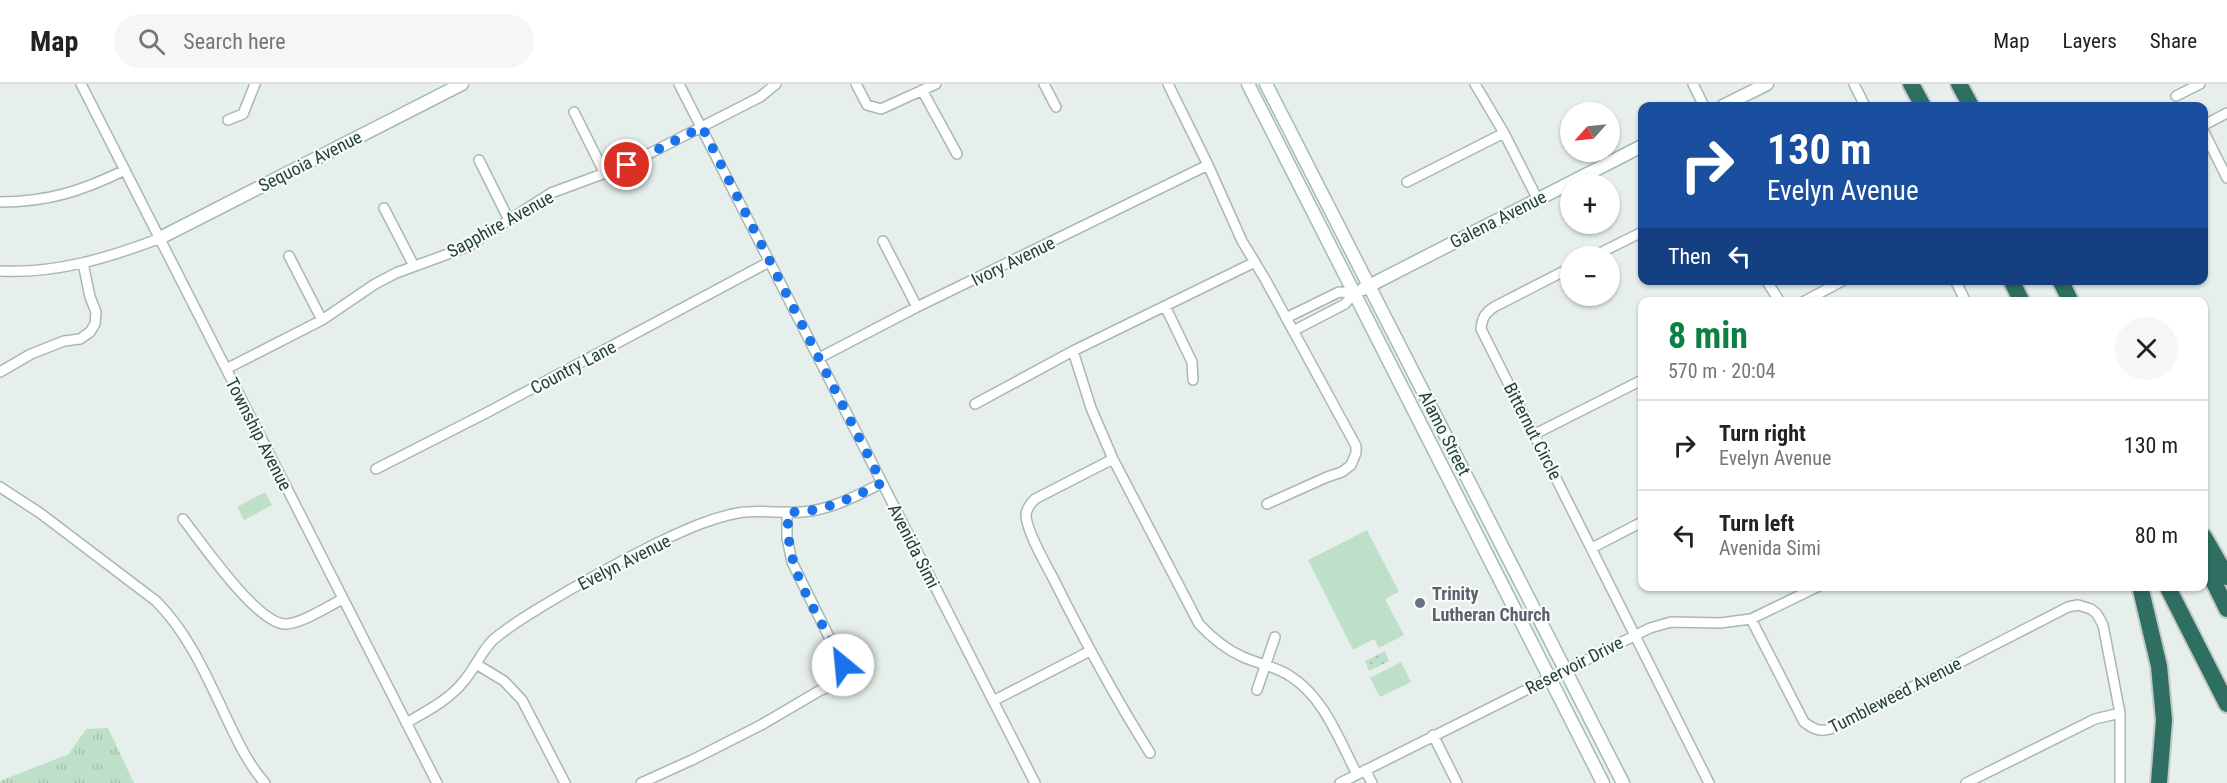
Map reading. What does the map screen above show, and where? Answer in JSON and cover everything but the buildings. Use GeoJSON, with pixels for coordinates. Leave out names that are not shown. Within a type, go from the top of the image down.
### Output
{"type":"FeatureCollection","features":[{"type":"Feature","properties":{"kind":"highway"},"geometry":{"type":"LineString","coordinates":[[1911,84],[1921,102]]}},
{"type":"Feature","properties":{"kind":"highway"},"geometry":{"type":"LineString","coordinates":[[1959,84],[1969,102]]}},
{"type":"Feature","properties":{"kind":"highway"},"geometry":{"type":"LineString","coordinates":[[2208,544],[2227,577]]}},
{"type":"Feature","properties":{"kind":"highway"},"geometry":{"type":"LineString","coordinates":[[2208,570],[2227,609]]}},
{"type":"Feature","properties":{"kind":"highway"},"geometry":{"type":"LineString","coordinates":[[2141,591],[2159,666],[2164,720],[2159,783]]}},
{"type":"Feature","properties":{"kind":"highway"},"geometry":{"type":"LineString","coordinates":[[2170,591],[2227,705]]}},
{"type":"Feature","properties":{"kind":"main road","name":"Sequoia Avenue"},"geometry":{"type":"LineString","coordinates":[[158,238],[462,84]]}},
{"type":"Feature","properties":{"kind":"main road","name":"Alamo Street"},"geometry":{"type":"LineString","coordinates":[[1248,84],[1603,783]]}},
{"type":"Feature","properties":{"kind":"main road","name":"Alamo Street"},"geometry":{"type":"LineString","coordinates":[[1266,84],[1623,783]]}},
{"type":"Feature","properties":{"kind":"main road"},"geometry":{"type":"LineString","coordinates":[[1731,102],[1767,84]]}},
{"type":"Feature","properties":{"kind":"main road","name":"Galena Avenue"},"geometry":{"type":"LineString","coordinates":[[1354,293],[1638,148]]}},
{"type":"Feature","properties":{"kind":"street","name":"Township Avenue"},"geometry":{"type":"LineString","coordinates":[[81,84],[437,783]]}},
{"type":"Feature","properties":{"kind":"street"},"geometry":{"type":"LineString","coordinates":[[228,120],[243,114],[255,84]]}},
{"type":"Feature","properties":{"kind":"street","name":"Avenida Simi"},"geometry":{"type":"LineString","coordinates":[[679,84],[1035,783]]}},
{"type":"Feature","properties":{"kind":"street","name":"Sapphire Avenue"},"geometry":{"type":"LineString","coordinates":[[226,369],[322,320],[375,284],[414,266],[467,247],[551,194],[605,174],[702,127],[760,96],[776,84]]}},
{"type":"Feature","properties":{"kind":"street"},"geometry":{"type":"LineString","coordinates":[[856,84],[867,105],[881,109],[925,87],[936,84]]}},
{"type":"Feature","properties":{"kind":"street"},"geometry":{"type":"LineString","coordinates":[[1044,84],[1056,107]]}},
{"type":"Feature","properties":{"kind":"street"},"geometry":{"type":"LineString","coordinates":[[1168,84],[1242,241],[1287,318],[1344,428],[1354,440],[1356,453],[1351,465],[1342,472],[1268,504]]}},
{"type":"Feature","properties":{"kind":"street"},"geometry":{"type":"LineString","coordinates":[[1474,84],[1504,133],[1537,198]]}},
{"type":"Feature","properties":{"kind":"street"},"geometry":{"type":"LineString","coordinates":[[1693,84],[1702,102]]}},
{"type":"Feature","properties":{"kind":"street"},"geometry":{"type":"LineString","coordinates":[[1854,84],[1863,102]]}},
{"type":"Feature","properties":{"kind":"street"},"geometry":{"type":"LineString","coordinates":[[2176,96],[2200,84]]}},
{"type":"Feature","properties":{"kind":"street"},"geometry":{"type":"LineString","coordinates":[[925,87],[957,154]]}},
{"type":"Feature","properties":{"kind":"street"},"geometry":{"type":"LineString","coordinates":[[574,112],[605,174]]}},
{"type":"Feature","properties":{"kind":"street"},"geometry":{"type":"LineString","coordinates":[[2208,123],[2227,113]]}},
{"type":"Feature","properties":{"kind":"street"},"geometry":{"type":"LineString","coordinates":[[1407,182],[1504,133]]}},
{"type":"Feature","properties":{"kind":"street"},"geometry":{"type":"LineString","coordinates":[[2208,140],[2227,178]]}},
{"type":"Feature","properties":{"kind":"street"},"geometry":{"type":"LineString","coordinates":[[479,160],[509,220]]}},
{"type":"Feature","properties":{"kind":"street","name":"Ivory Avenue"},"geometry":{"type":"LineString","coordinates":[[819,358],[1208,165]]}},
{"type":"Feature","properties":{"kind":"street"},"geometry":{"type":"LineString","coordinates":[[0,202],[23,202],[59,196],[94,185],[125,170]]}},
{"type":"Feature","properties":{"kind":"street"},"geometry":{"type":"LineString","coordinates":[[384,208],[414,266]]}},
{"type":"Feature","properties":{"kind":"street"},"geometry":{"type":"LineString","coordinates":[[1614,246],[1638,234]]}},
{"type":"Feature","properties":{"kind":"street"},"geometry":{"type":"LineString","coordinates":[[0,271],[39,270],[83,263],[121,253],[158,238]]}},
{"type":"Feature","properties":{"kind":"street"},"geometry":{"type":"LineString","coordinates":[[884,241],[917,308]]}},
{"type":"Feature","properties":{"kind":"street"},"geometry":{"type":"LineString","coordinates":[[289,256],[322,320]]}},
{"type":"Feature","properties":{"kind":"street","name":"Country Lane"},"geometry":{"type":"LineString","coordinates":[[376,469],[769,262]]}},
{"type":"Feature","properties":{"kind":"street"},"geometry":{"type":"LineString","coordinates":[[975,404],[1073,351],[1254,262]]}},
{"type":"Feature","properties":{"kind":"street"},"geometry":{"type":"LineString","coordinates":[[0,372],[31,354],[64,341],[80,339],[90,333],[95,324],[96,312],[90,297],[83,263]]}},
{"type":"Feature","properties":{"kind":"street","name":"Bitternut Circle"},"geometry":{"type":"LineString","coordinates":[[1560,273],[1486,312],[1481,328],[1708,783]]}},
{"type":"Feature","properties":{"kind":"street"},"geometry":{"type":"LineString","coordinates":[[1812,297],[1835,285]]}},
{"type":"Feature","properties":{"kind":"street","name":"Galena Avenue"},"geometry":{"type":"LineString","coordinates":[[1287,318],[1339,292],[1354,293]]}},
{"type":"Feature","properties":{"kind":"street","name":"Galena Avenue"},"geometry":{"type":"LineString","coordinates":[[1293,331],[1345,304],[1354,293]]}},
{"type":"Feature","properties":{"kind":"street"},"geometry":{"type":"LineString","coordinates":[[1165,306],[1192,362],[1193,380]]}},
{"type":"Feature","properties":{"kind":"street"},"geometry":{"type":"LineString","coordinates":[[1073,351],[1091,408],[1113,459],[1199,624],[1228,650],[1267,664],[1292,677],[1314,697],[1361,772],[1372,783]]}},
{"type":"Feature","properties":{"kind":"street"},"geometry":{"type":"LineString","coordinates":[[1535,435],[1638,382]]}},
{"type":"Feature","properties":{"kind":"street"},"geometry":{"type":"LineString","coordinates":[[1113,459],[1035,499],[1029,505],[1026,514],[1028,525],[1043,559],[1090,651],[1149,753]]}},
{"type":"Feature","properties":{"kind":"street","name":"Evelyn Avenue"},"geometry":{"type":"LineString","coordinates":[[406,723],[434,708],[450,696],[493,641],[528,615],[582,582],[657,544],[691,528],[730,514],[753,511],[820,510],[882,483]]}},
{"type":"Feature","properties":{"kind":"street"},"geometry":{"type":"LineString","coordinates":[[0,487],[40,513],[148,595],[170,615],[180,627],[203,668],[252,768],[265,783]]}},
{"type":"Feature","properties":{"kind":"street"},"geometry":{"type":"LineString","coordinates":[[641,783],[761,725],[831,686],[842,674],[841,654],[831,641],[792,562],[787,538],[788,512]]}},
{"type":"Feature","properties":{"kind":"street"},"geometry":{"type":"LineString","coordinates":[[183,519],[242,593],[264,616],[273,621],[285,624],[295,622],[343,599]]}},
{"type":"Feature","properties":{"kind":"street"},"geometry":{"type":"LineString","coordinates":[[1592,548],[1638,524]]}},
{"type":"Feature","properties":{"kind":"street","name":"Reservoir Drive"},"geometry":{"type":"LineString","coordinates":[[1340,783],[1634,635],[1671,622],[1720,623],[1751,619],[1809,591]]}},
{"type":"Feature","properties":{"kind":"street","name":"Tumbleweed Avenue"},"geometry":{"type":"LineString","coordinates":[[1751,619],[1804,722],[1813,729],[1822,731],[1830,729],[2068,606],[2078,605],[2091,609],[2097,614],[2104,631],[2120,713]]}},
{"type":"Feature","properties":{"kind":"street"},"geometry":{"type":"LineString","coordinates":[[1257,690],[1275,637]]}},
{"type":"Feature","properties":{"kind":"street"},"geometry":{"type":"LineString","coordinates":[[993,700],[1090,651]]}},
{"type":"Feature","properties":{"kind":"street"},"geometry":{"type":"LineString","coordinates":[[476,664],[504,681],[522,700],[565,783]]}},
{"type":"Feature","properties":{"kind":"street"},"geometry":{"type":"LineString","coordinates":[[1966,783],[2095,718],[2120,713],[2120,783]]}},
{"type":"Feature","properties":{"kind":"street"},"geometry":{"type":"LineString","coordinates":[[1433,735],[1457,783]]}},
{"type":"Feature","properties":{"kind":"green space"},"geometry":{"type":"Polygon","coordinates":[[[265,492],[272,505],[244,520],[237,507],[265,492]]]}},
{"type":"Feature","properties":{"kind":"green space"},"geometry":{"type":"Polygon","coordinates":[[[1367,530],[1399,592],[1385,599],[1404,635],[1379,648],[1374,639],[1353,650],[1308,560],[1367,530]]]}},
{"type":"Feature","properties":{"kind":"green space"},"geometry":{"type":"Polygon","coordinates":[[[1385,651],[1389,661],[1369,671],[1365,661],[1385,651]]]}},
{"type":"Feature","properties":{"kind":"green space"},"geometry":{"type":"Polygon","coordinates":[[[1401,662],[1411,682],[1380,697],[1370,678],[1401,662]]]}},
{"type":"Feature","properties":{"kind":"green space"},"geometry":{"type":"Polygon","coordinates":[[[108,728],[134,783],[0,783],[0,781],[69,754],[86,729],[108,728]]]}},
{"type":"Feature","properties":{"kind":"place","name":"Trinity Lutheran Church"},"geometry":{"type":"Point","coordinates":[1420,603]}},
{"type":"Feature","properties":{"kind":"route"},"geometry":{"type":"LineString","coordinates":[[627,165],[702,127],[882,483],[851,499],[820,510],[788,512],[787,538],[796,574],[831,641],[841,654],[843,665]]}}]}
